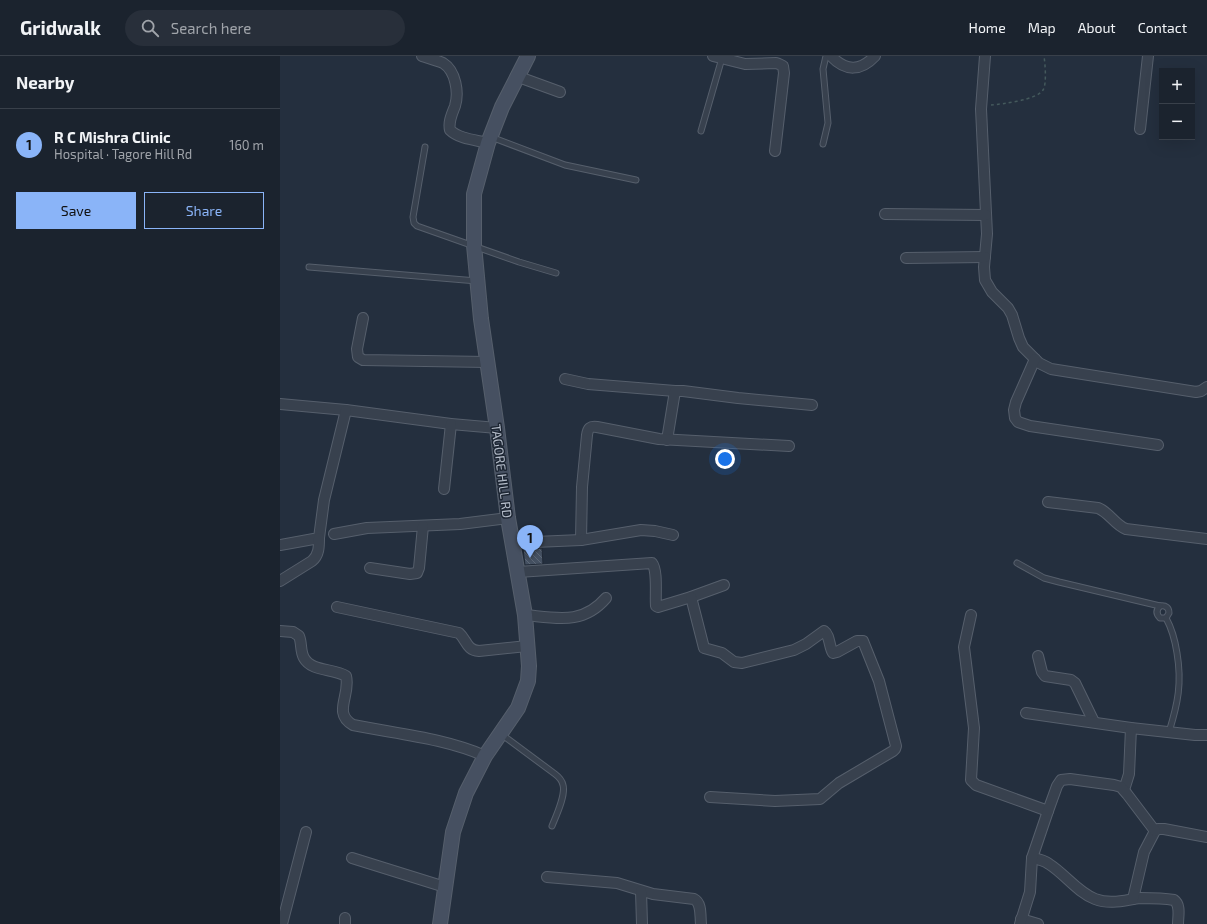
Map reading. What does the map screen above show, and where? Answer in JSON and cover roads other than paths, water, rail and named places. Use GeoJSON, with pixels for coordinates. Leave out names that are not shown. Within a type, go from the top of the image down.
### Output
{"type":"FeatureCollection","features":[{"type":"Feature","properties":{"kind":"main road","name":"TAGORE HILL RD"},"geometry":{"type":"LineString","coordinates":[[440,924],[453,832],[459,810],[484,756],[518,708],[528,681],[529,666],[525,615],[508,518],[477,281],[474,245],[474,194],[496,120],[516,76],[528,56]]}},
{"type":"Feature","properties":{"kind":"street"},"geometry":{"type":"LineString","coordinates":[[422,56],[447,66],[456,86],[457,98],[450,122],[450,130],[459,136],[489,140]]}},
{"type":"Feature","properties":{"kind":"street"},"geometry":{"type":"LineString","coordinates":[[831,56],[848,67],[856,68],[865,65],[875,56]]}},
{"type":"Feature","properties":{"kind":"street"},"geometry":{"type":"LineString","coordinates":[[985,56],[981,104],[987,234],[984,274],[987,286],[1008,308],[1012,315],[1023,347],[1042,365],[1051,369],[1196,392],[1202,391],[1207,387]]}},
{"type":"Feature","properties":{"kind":"street"},"geometry":{"type":"LineString","coordinates":[[1140,129],[1148,56]]}},
{"type":"Feature","properties":{"kind":"street"},"geometry":{"type":"LineString","coordinates":[[717,57],[744,64],[776,63],[783,66],[784,73],[775,151]]}},
{"type":"Feature","properties":{"kind":"street"},"geometry":{"type":"LineString","coordinates":[[516,76],[560,92]]}},
{"type":"Feature","properties":{"kind":"street"},"geometry":{"type":"LineString","coordinates":[[885,214],[986,215]]}},
{"type":"Feature","properties":{"kind":"street"},"geometry":{"type":"LineString","coordinates":[[906,258],[985,257]]}},
{"type":"Feature","properties":{"kind":"street"},"geometry":{"type":"LineString","coordinates":[[363,318],[357,349],[358,357],[363,360],[487,362]]}},
{"type":"Feature","properties":{"kind":"street"},"geometry":{"type":"LineString","coordinates":[[1034,358],[1014,406],[1015,418],[1021,424],[1158,444]]}},
{"type":"Feature","properties":{"kind":"street"},"geometry":{"type":"LineString","coordinates":[[565,379],[588,384],[683,391],[812,405]]}},
{"type":"Feature","properties":{"kind":"street"},"geometry":{"type":"LineString","coordinates":[[667,440],[675,391]]}},
{"type":"Feature","properties":{"kind":"street"},"geometry":{"type":"LineString","coordinates":[[280,404],[346,410],[451,424],[497,428]]}},
{"type":"Feature","properties":{"kind":"street"},"geometry":{"type":"LineString","coordinates":[[280,581],[316,557],[324,500],[346,410]]}},
{"type":"Feature","properties":{"kind":"street"},"geometry":{"type":"LineString","coordinates":[[444,489],[451,424]]}},
{"type":"Feature","properties":{"kind":"street"},"geometry":{"type":"LineString","coordinates":[[581,540],[582,487],[588,428],[597,427],[667,440],[789,446]]}},
{"type":"Feature","properties":{"kind":"street"},"geometry":{"type":"LineString","coordinates":[[1048,502],[1098,508],[1126,529],[1207,539]]}},
{"type":"Feature","properties":{"kind":"street"},"geometry":{"type":"LineString","coordinates":[[334,534],[367,528],[466,523],[508,518]]}},
{"type":"Feature","properties":{"kind":"street"},"geometry":{"type":"LineString","coordinates":[[370,568],[410,574],[417,573],[419,568],[423,526]]}},
{"type":"Feature","properties":{"kind":"street"},"geometry":{"type":"LineString","coordinates":[[512,543],[581,540],[641,530],[673,535]]}},
{"type":"Feature","properties":{"kind":"street"},"geometry":{"type":"LineString","coordinates":[[280,545],[319,538]]}},
{"type":"Feature","properties":{"kind":"street"},"geometry":{"type":"LineString","coordinates":[[518,572],[652,563],[654,565],[656,606],[691,597],[724,585]]}},
{"type":"Feature","properties":{"kind":"street"},"geometry":{"type":"LineString","coordinates":[[691,597],[704,648],[722,653],[736,663],[742,663],[794,650],[806,644],[824,631],[827,633],[833,653],[857,641],[863,641],[878,681],[896,746],[893,751],[839,783],[820,799],[775,801],[710,797]]}},
{"type":"Feature","properties":{"kind":"street"},"geometry":{"type":"LineString","coordinates":[[525,615],[576,618],[591,612],[606,598]]}},
{"type":"Feature","properties":{"kind":"street"},"geometry":{"type":"LineString","coordinates":[[337,607],[459,633],[470,648],[475,651],[527,646]]}},
{"type":"Feature","properties":{"kind":"street"},"geometry":{"type":"LineString","coordinates":[[971,615],[964,647],[974,728],[971,780],[976,785],[1048,811]]}},
{"type":"Feature","properties":{"kind":"street"},"geometry":{"type":"LineString","coordinates":[[280,632],[293,632],[299,636],[303,657],[308,663],[315,667],[346,676],[348,684],[342,709],[343,716],[346,721],[353,725],[450,744],[471,750],[484,756]]}},
{"type":"Feature","properties":{"kind":"street"},"geometry":{"type":"LineString","coordinates":[[1038,656],[1042,672],[1045,676],[1071,680],[1075,683],[1094,722]]}},
{"type":"Feature","properties":{"kind":"street"},"geometry":{"type":"LineString","coordinates":[[1026,713],[1131,728],[1207,734]]}},
{"type":"Feature","properties":{"kind":"street"},"geometry":{"type":"LineString","coordinates":[[1124,790],[1129,774],[1131,728]]}},
{"type":"Feature","properties":{"kind":"street"},"geometry":{"type":"LineString","coordinates":[[1038,924],[1020,921],[1030,892],[1032,858],[1057,786],[1063,779],[1114,785],[1124,790],[1155,831]]}},
{"type":"Feature","properties":{"kind":"street"},"geometry":{"type":"LineString","coordinates":[[1133,899],[1144,852],[1155,831],[1158,829],[1164,829],[1207,837]]}},
{"type":"Feature","properties":{"kind":"street"},"geometry":{"type":"LineString","coordinates":[[282,924],[306,832]]}},
{"type":"Feature","properties":{"kind":"street"},"geometry":{"type":"LineString","coordinates":[[352,858],[445,887]]}},
{"type":"Feature","properties":{"kind":"street"},"geometry":{"type":"LineString","coordinates":[[1032,858],[1042,860],[1050,864],[1078,889],[1093,898],[1108,902],[1155,898],[1176,901],[1178,905],[1178,924]]}},
{"type":"Feature","properties":{"kind":"street"},"geometry":{"type":"LineString","coordinates":[[547,877],[617,883],[641,891],[697,900],[699,904],[701,924]]}},
{"type":"Feature","properties":{"kind":"street"},"geometry":{"type":"LineString","coordinates":[[641,891],[642,924]]}},
{"type":"Feature","properties":{"kind":"lane"},"geometry":{"type":"LineString","coordinates":[[823,144],[828,123],[823,70],[826,56]]}},
{"type":"Feature","properties":{"kind":"lane"},"geometry":{"type":"LineString","coordinates":[[701,130],[717,57]]}},
{"type":"Feature","properties":{"kind":"lane"},"geometry":{"type":"LineString","coordinates":[[489,140],[565,165],[636,180]]}},
{"type":"Feature","properties":{"kind":"lane"},"geometry":{"type":"LineString","coordinates":[[425,147],[414,212],[414,223],[422,228],[519,262],[556,273]]}},
{"type":"Feature","properties":{"kind":"lane"},"geometry":{"type":"LineString","coordinates":[[309,267],[477,281]]}},
{"type":"Feature","properties":{"kind":"lane"},"geometry":{"type":"LineString","coordinates":[[1017,563],[1044,578],[1160,606],[1166,606],[1169,614],[1166,618]]}},
{"type":"Feature","properties":{"kind":"lane"},"geometry":{"type":"LineString","coordinates":[[1160,606],[1157,614],[1160,618],[1166,618]]}},
{"type":"Feature","properties":{"kind":"lane"},"geometry":{"type":"LineString","coordinates":[[1166,618],[1173,633],[1180,675],[1178,697],[1169,732]]}},
{"type":"Feature","properties":{"kind":"lane"},"geometry":{"type":"LineString","coordinates":[[500,733],[556,774],[562,781],[564,789],[552,826]]}},
{"type":"Feature","properties":{"kind":"place","name":"R C Mishra Clinic"},"geometry":{"type":"Point","coordinates":[530,558]}}]}
